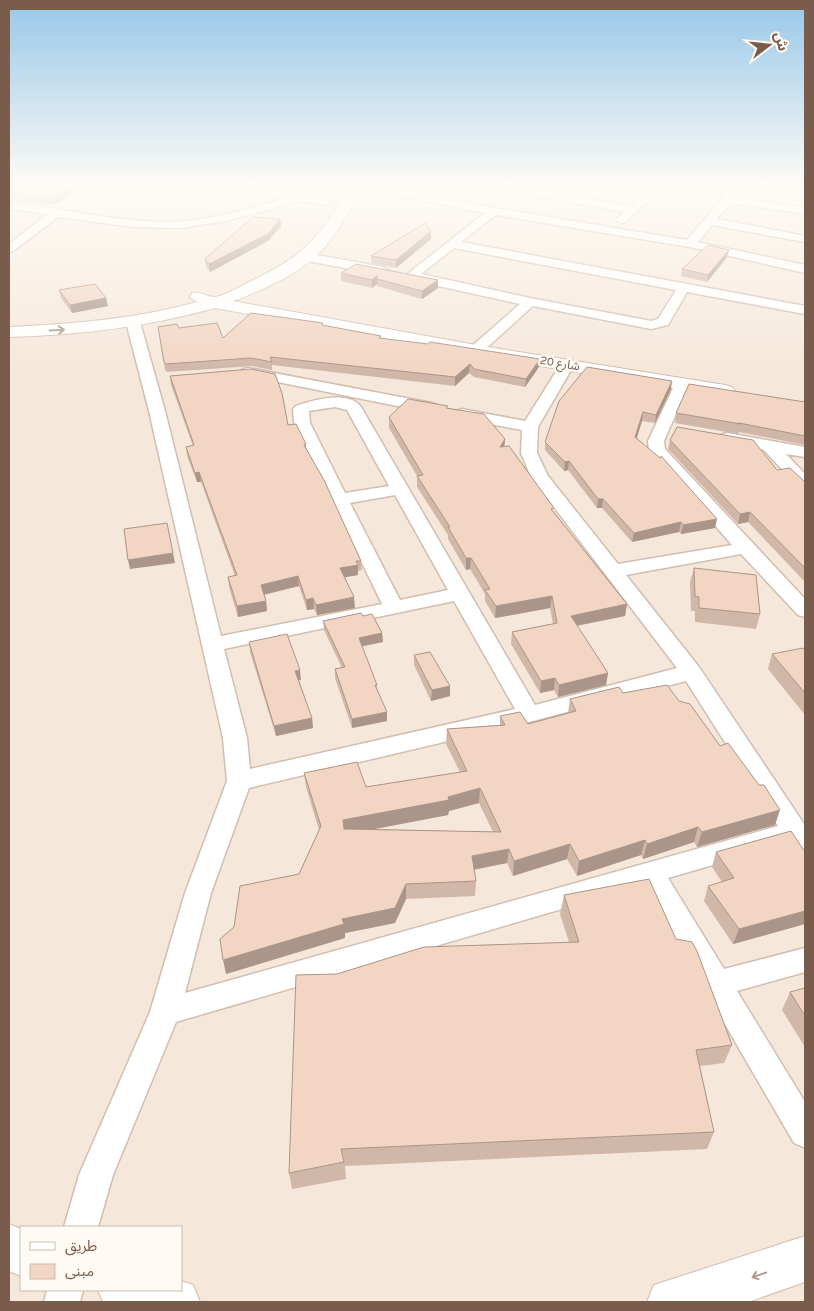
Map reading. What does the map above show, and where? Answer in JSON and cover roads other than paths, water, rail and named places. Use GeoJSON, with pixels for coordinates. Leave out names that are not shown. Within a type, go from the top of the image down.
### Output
{"type":"FeatureCollection","features":[{"type":"Feature","properties":{"kind":"street"},"geometry":{"type":"LineString","coordinates":[[9,321],[123,311],[206,300],[283,257],[292,248]]}},
{"type":"Feature","properties":{"kind":"street"},"geometry":{"type":"LineString","coordinates":[[9,332],[66,329],[133,322],[261,284],[306,257],[314,248]]}},
{"type":"Feature","properties":{"kind":"street"},"geometry":{"type":"LineString","coordinates":[[401,274],[444,248]]}},
{"type":"Feature","properties":{"kind":"street"},"geometry":{"type":"LineString","coordinates":[[474,248],[805,310]]}},
{"type":"Feature","properties":{"kind":"street"},"geometry":{"type":"LineString","coordinates":[[709,248],[805,269]]}},
{"type":"Feature","properties":{"kind":"street"},"geometry":{"type":"LineString","coordinates":[[306,257],[401,274],[530,302],[651,325],[663,322],[684,287]]}},
{"type":"Feature","properties":{"kind":"street"},"geometry":{"type":"LineString","coordinates":[[261,284],[263,312]]}},
{"type":"Feature","properties":{"kind":"street","name":"شارع 20"},"geometry":{"type":"LineString","coordinates":[[206,300],[476,350],[739,394]]}},
{"type":"Feature","properties":{"kind":"street"},"geometry":{"type":"LineString","coordinates":[[476,350],[530,302]]}},
{"type":"Feature","properties":{"kind":"street"},"geometry":{"type":"LineString","coordinates":[[81,1226],[96,1175],[165,1012],[198,893],[239,781],[235,738],[212,645],[158,380],[133,322]]}},
{"type":"Feature","properties":{"kind":"street"},"geometry":{"type":"LineString","coordinates":[[165,1012],[651,873],[800,839],[692,672],[540,477],[529,453],[530,427],[567,365]]}},
{"type":"Feature","properties":{"kind":"street"},"geometry":{"type":"LineString","coordinates":[[232,373],[262,374],[530,427]]}},
{"type":"Feature","properties":{"kind":"street"},"geometry":{"type":"LineString","coordinates":[[682,384],[656,441],[658,450],[745,548],[805,611]]}},
{"type":"Feature","properties":{"kind":"street"},"geometry":{"type":"LineString","coordinates":[[394,608],[302,423],[301,409],[339,402],[347,403],[353,407],[529,714]]}},
{"type":"Feature","properties":{"kind":"street"},"geometry":{"type":"LineString","coordinates":[[662,427],[682,430]]}},
{"type":"Feature","properties":{"kind":"street"},"geometry":{"type":"LineString","coordinates":[[711,436],[805,452]]}},
{"type":"Feature","properties":{"kind":"street"},"geometry":{"type":"LineString","coordinates":[[770,446],[805,484]]}},
{"type":"Feature","properties":{"kind":"street"},"geometry":{"type":"LineString","coordinates":[[340,499],[400,489]]}},
{"type":"Feature","properties":{"kind":"street"},"geometry":{"type":"LineString","coordinates":[[613,571],[745,548]]}},
{"type":"Feature","properties":{"kind":"street"},"geometry":{"type":"LineString","coordinates":[[212,645],[460,594]]}},
{"type":"Feature","properties":{"kind":"street"},"geometry":{"type":"LineString","coordinates":[[239,781],[529,714],[692,672]]}},
{"type":"Feature","properties":{"kind":"street"},"geometry":{"type":"LineString","coordinates":[[651,873],[805,1132]]}},
{"type":"Feature","properties":{"kind":"street"},"geometry":{"type":"LineString","coordinates":[[718,984],[805,960]]}},
{"type":"Feature","properties":{"kind":"street"},"geometry":{"type":"LineString","coordinates":[[671,1302],[718,1289],[805,1259]]}},
{"type":"Feature","properties":{"kind":"street"},"geometry":{"type":"LineString","coordinates":[[126,1291],[176,1302]]}}]}
